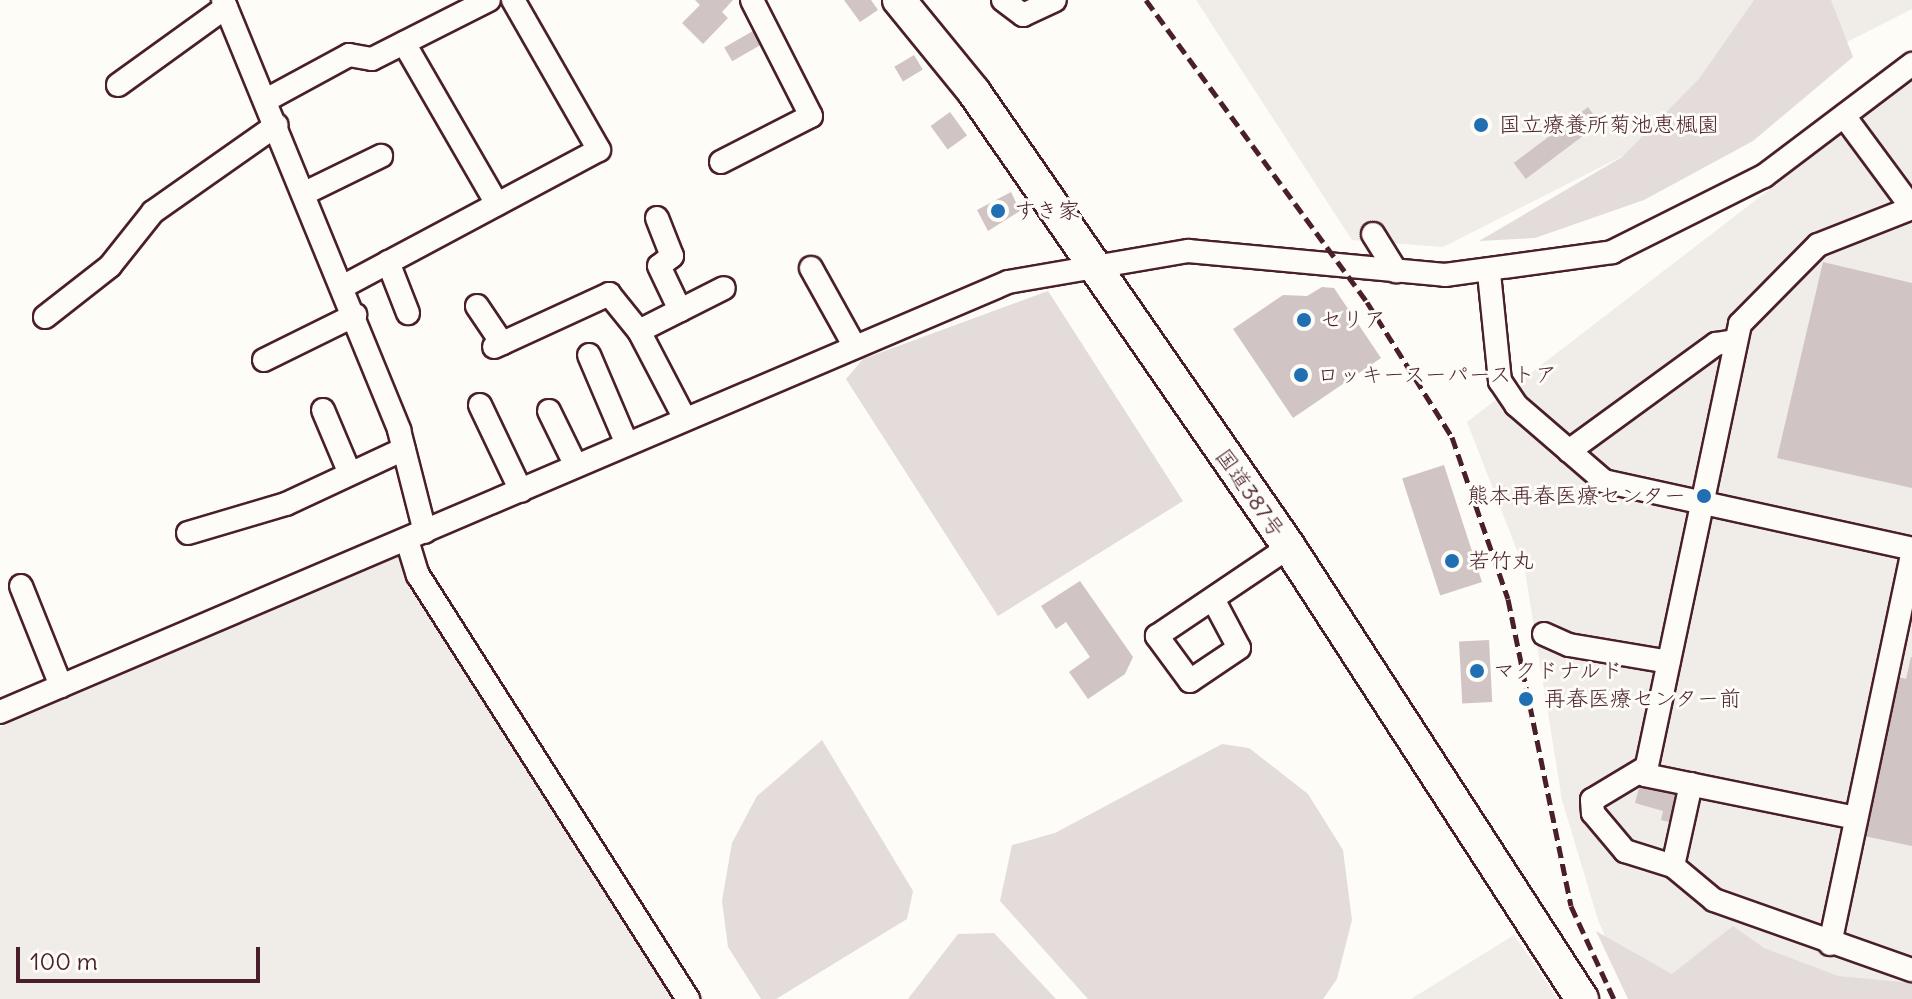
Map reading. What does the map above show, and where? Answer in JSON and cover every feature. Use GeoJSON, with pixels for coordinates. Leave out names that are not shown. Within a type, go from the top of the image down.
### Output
{"type":"FeatureCollection","features":[{"type":"Feature","properties":{"kind":"highway","name":"国道387号"},"geometry":{"type":"LineString","coordinates":[[902,1],[974,92],[1289,547],[1582,999]]}},
{"type":"Feature","properties":{"kind":"street"},"geometry":{"type":"LineString","coordinates":[[268,99],[349,55],[372,59],[489,0]]}},
{"type":"Feature","properties":{"kind":"street"},"geometry":{"type":"LineString","coordinates":[[344,286],[599,150],[513,0]]}},
{"type":"Feature","properties":{"kind":"street"},"geometry":{"type":"LineString","coordinates":[[1003,0],[1023,15],[1055,0]]}},
{"type":"Feature","properties":{"kind":"street"},"geometry":{"type":"LineString","coordinates":[[118,85],[224,4],[268,99],[303,194],[344,286],[404,449],[418,575],[688,999]]}},
{"type":"Feature","properties":{"kind":"street"},"geometry":{"type":"LineString","coordinates":[[721,162],[811,116],[757,7]]}},
{"type":"Feature","properties":{"kind":"street"},"geometry":{"type":"LineString","coordinates":[[404,43],[497,204]]}},
{"type":"Feature","properties":{"kind":"street"},"geometry":{"type":"LineString","coordinates":[[0,712],[1008,282],[1188,251],[1396,271],[1489,273],[1612,252],[1764,176],[1912,64]]}},
{"type":"Feature","properties":{"kind":"street"},"geometry":{"type":"LineString","coordinates":[[1844,116],[1912,208],[1818,245],[1740,324],[1645,775],[1856,818]]}},
{"type":"Feature","properties":{"kind":"street"},"geometry":{"type":"LineString","coordinates":[[45,317],[110,266],[153,212],[277,125]]}},
{"type":"Feature","properties":{"kind":"street"},"geometry":{"type":"LineString","coordinates":[[303,194],[381,156]]}},
{"type":"Feature","properties":{"kind":"street"},"geometry":{"type":"LineString","coordinates":[[657,218],[672,256],[659,266],[680,310]]}},
{"type":"Feature","properties":{"kind":"street"},"geometry":{"type":"LineString","coordinates":[[1373,234],[1396,271]]}},
{"type":"Feature","properties":{"kind":"street"},"geometry":{"type":"LineString","coordinates":[[388,262],[408,313]]}},
{"type":"Feature","properties":{"kind":"street"},"geometry":{"type":"LineString","coordinates":[[811,268],[855,347]]}},
{"type":"Feature","properties":{"kind":"street"},"geometry":{"type":"LineString","coordinates":[[1489,273],[1500,381],[1569,451],[1604,481],[1912,552],[1830,944]]}},
{"type":"Feature","properties":{"kind":"street"},"geometry":{"type":"LineString","coordinates":[[639,331],[724,288]]}},
{"type":"Feature","properties":{"kind":"street"},"geometry":{"type":"LineString","coordinates":[[477,306],[498,345],[609,294],[639,331],[685,419]]}},
{"type":"Feature","properties":{"kind":"street"},"geometry":{"type":"LineString","coordinates":[[264,360],[355,315]]}},
{"type":"Feature","properties":{"kind":"street"},"geometry":{"type":"LineString","coordinates":[[1569,451],[1716,344],[1736,341]]}},
{"type":"Feature","properties":{"kind":"street"},"geometry":{"type":"LineString","coordinates":[[589,355],[627,444]]}},
{"type":"Feature","properties":{"kind":"street"},"geometry":{"type":"LineString","coordinates":[[480,405],[521,491]]}},
{"type":"Feature","properties":{"kind":"street"},"geometry":{"type":"LineString","coordinates":[[323,410],[350,474]]}},
{"type":"Feature","properties":{"kind":"street"},"geometry":{"type":"LineString","coordinates":[[549,411],[576,466]]}},
{"type":"Feature","properties":{"kind":"street"},"geometry":{"type":"LineString","coordinates":[[188,533],[286,504],[404,449]]}},
{"type":"Feature","properties":{"kind":"street"},"geometry":{"type":"LineString","coordinates":[[1213,599],[1289,547]]}},
{"type":"Feature","properties":{"kind":"street"},"geometry":{"type":"LineString","coordinates":[[21,586],[61,686]]}},
{"type":"Feature","properties":{"kind":"street"},"geometry":{"type":"LineString","coordinates":[[1544,634],[1569,645],[1669,662]]}},
{"type":"Feature","properties":{"kind":"street"},"geometry":{"type":"LineString","coordinates":[[1647,767],[1604,788],[1592,800],[1593,813],[1625,851],[1673,866],[1714,900],[1830,944],[1912,970]]}},
{"type":"Feature","properties":{"kind":"street"},"geometry":{"type":"LineString","coordinates":[[1673,866],[1691,784]]}},
{"type":"Feature","properties":{"kind":"shaded area","name":"国立療養所菊池恵楓園"},"geometry":{"type":"Polygon","coordinates":[[[1196,0],[1912,0],[1912,9],[1443,247],[1352,240],[1196,0]]]}},
{"type":"Feature","properties":{"kind":"shaded area"},"geometry":{"type":"Polygon","coordinates":[[[1754,0],[1831,0],[1853,57],[1753,141],[1644,200],[1535,238],[1479,241],[1622,157],[1699,79],[1754,0]]]}},
{"type":"Feature","properties":{"kind":"shaded area","name":"熊本再春医療センター"},"geometry":{"type":"Polygon","coordinates":[[[1912,80],[1912,999],[1632,999],[1598,920],[1562,800],[1525,571],[1467,422],[1912,80]]]}},
{"type":"Feature","properties":{"kind":"shaded area"},"geometry":{"type":"Polygon","coordinates":[[[1048,291],[1183,501],[998,616],[846,379],[863,359],[1048,291]]]}},
{"type":"Feature","properties":{"kind":"shaded area"},"geometry":{"type":"Polygon","coordinates":[[[421,546],[431,578],[704,999],[0,999],[0,727],[421,546]]]}},
{"type":"Feature","properties":{"kind":"shaded area"},"geometry":{"type":"Polygon","coordinates":[[[822,740],[913,891],[907,919],[776,999],[761,999],[728,947],[722,901],[732,843],[757,796],[822,740]]]}},
{"type":"Feature","properties":{"kind":"shaded area"},"geometry":{"type":"Polygon","coordinates":[[[1222,744],[1249,748],[1308,794],[1343,850],[1352,920],[1337,979],[1323,999],[1088,999],[1000,901],[1012,845],[1055,833],[1222,744]]]}},
{"type":"Feature","properties":{"kind":"shaded area"},"geometry":{"type":"Polygon","coordinates":[[[1733,926],[1764,948],[1838,976],[1912,983],[1912,999],[1628,999],[1596,931],[1672,974],[1733,926]]]}},
{"type":"Feature","properties":{"kind":"shaded area"},"geometry":{"type":"Polygon","coordinates":[[[994,933],[1056,999],[908,999],[958,934],[994,933]]]}},
{"type":"Feature","properties":{"kind":"shaded area"},"geometry":{"type":"Polygon","coordinates":[[[1514,935],[1558,999],[1411,999],[1514,935]]]}},
{"type":"Feature","properties":{"kind":"building"},"geometry":{"type":"Polygon","coordinates":[[[695,0],[733,0],[722,12],[728,18],[703,44],[682,23],[700,5],[695,0]]]}},
{"type":"Feature","properties":{"kind":"building"},"geometry":{"type":"Polygon","coordinates":[[[844,0],[871,0],[878,10],[860,22],[844,0]]]}},
{"type":"Feature","properties":{"kind":"building"},"geometry":{"type":"Polygon","coordinates":[[[758,28],[766,42],[732,61],[724,48],[758,28]]]}},
{"type":"Feature","properties":{"kind":"building"},"geometry":{"type":"Polygon","coordinates":[[[914,55],[923,70],[903,81],[894,67],[914,55]]]}},
{"type":"Feature","properties":{"kind":"building"},"geometry":{"type":"Polygon","coordinates":[[[1588,107],[1600,123],[1526,179],[1514,163],[1588,107]]]}},
{"type":"Feature","properties":{"kind":"building"},"geometry":{"type":"Polygon","coordinates":[[[950,112],[967,135],[948,150],[931,126],[950,112]]]}},
{"type":"Feature","properties":{"kind":"building"},"geometry":{"type":"Polygon","coordinates":[[[1011,192],[1020,211],[988,231],[977,210],[1011,192]]]}},
{"type":"Feature","properties":{"kind":"building"},"geometry":{"type":"Polygon","coordinates":[[[1823,262],[1912,283],[1912,488],[1777,458],[1823,262]]]}},
{"type":"Feature","properties":{"kind":"building"},"geometry":{"type":"Polygon","coordinates":[[[1322,287],[1334,288],[1381,358],[1293,418],[1233,329],[1283,295],[1307,296],[1322,287]]]}},
{"type":"Feature","properties":{"kind":"building"},"geometry":{"type":"Polygon","coordinates":[[[1444,465],[1482,582],[1440,596],[1402,479],[1444,465]]]}},
{"type":"Feature","properties":{"kind":"building"},"geometry":{"type":"Polygon","coordinates":[[[1080,581],[1133,657],[1125,674],[1088,699],[1069,672],[1090,657],[1066,622],[1056,629],[1041,606],[1080,581]]]}},
{"type":"Feature","properties":{"kind":"building"},"geometry":{"type":"Polygon","coordinates":[[[1489,640],[1492,702],[1462,703],[1459,642],[1489,640]]]}},
{"type":"Feature","properties":{"kind":"building"},"geometry":{"type":"Polygon","coordinates":[[[1911,657],[1912,846],[1864,836],[1898,677],[1906,679],[1911,657]]]}},
{"type":"Feature","properties":{"kind":"building"},"geometry":{"type":"Polygon","coordinates":[[[1641,780],[1678,790],[1669,822],[1661,820],[1663,811],[1635,803],[1641,780]]]}},
{"type":"Feature","properties":{"kind":"railway"},"geometry":{"type":"LineString","coordinates":[[1146,0],[1367,302],[1452,437],[1508,599],[1571,906],[1614,999]]}},
{"type":"Feature","properties":{"kind":"place","name":"国立療養所菊池恵楓園"},"geometry":{"type":"Point","coordinates":[1481,125]}},
{"type":"Feature","properties":{"kind":"place","name":"すき家"},"geometry":{"type":"Point","coordinates":[998,211]}},
{"type":"Feature","properties":{"kind":"place","name":"セリア"},"geometry":{"type":"Point","coordinates":[1304,320]}},
{"type":"Feature","properties":{"kind":"place","name":"ロッキースーパーストア"},"geometry":{"type":"Point","coordinates":[1301,375]}},
{"type":"Feature","properties":{"kind":"place","name":"熊本再春医療センター"},"geometry":{"type":"Point","coordinates":[1704,496]}},
{"type":"Feature","properties":{"kind":"place","name":"若竹丸"},"geometry":{"type":"Point","coordinates":[1452,561]}},
{"type":"Feature","properties":{"kind":"place","name":"マクドナルド"},"geometry":{"type":"Point","coordinates":[1477,671]}},
{"type":"Feature","properties":{"kind":"place","name":"再春医療センター前"},"geometry":{"type":"Point","coordinates":[1526,699]}}]}
